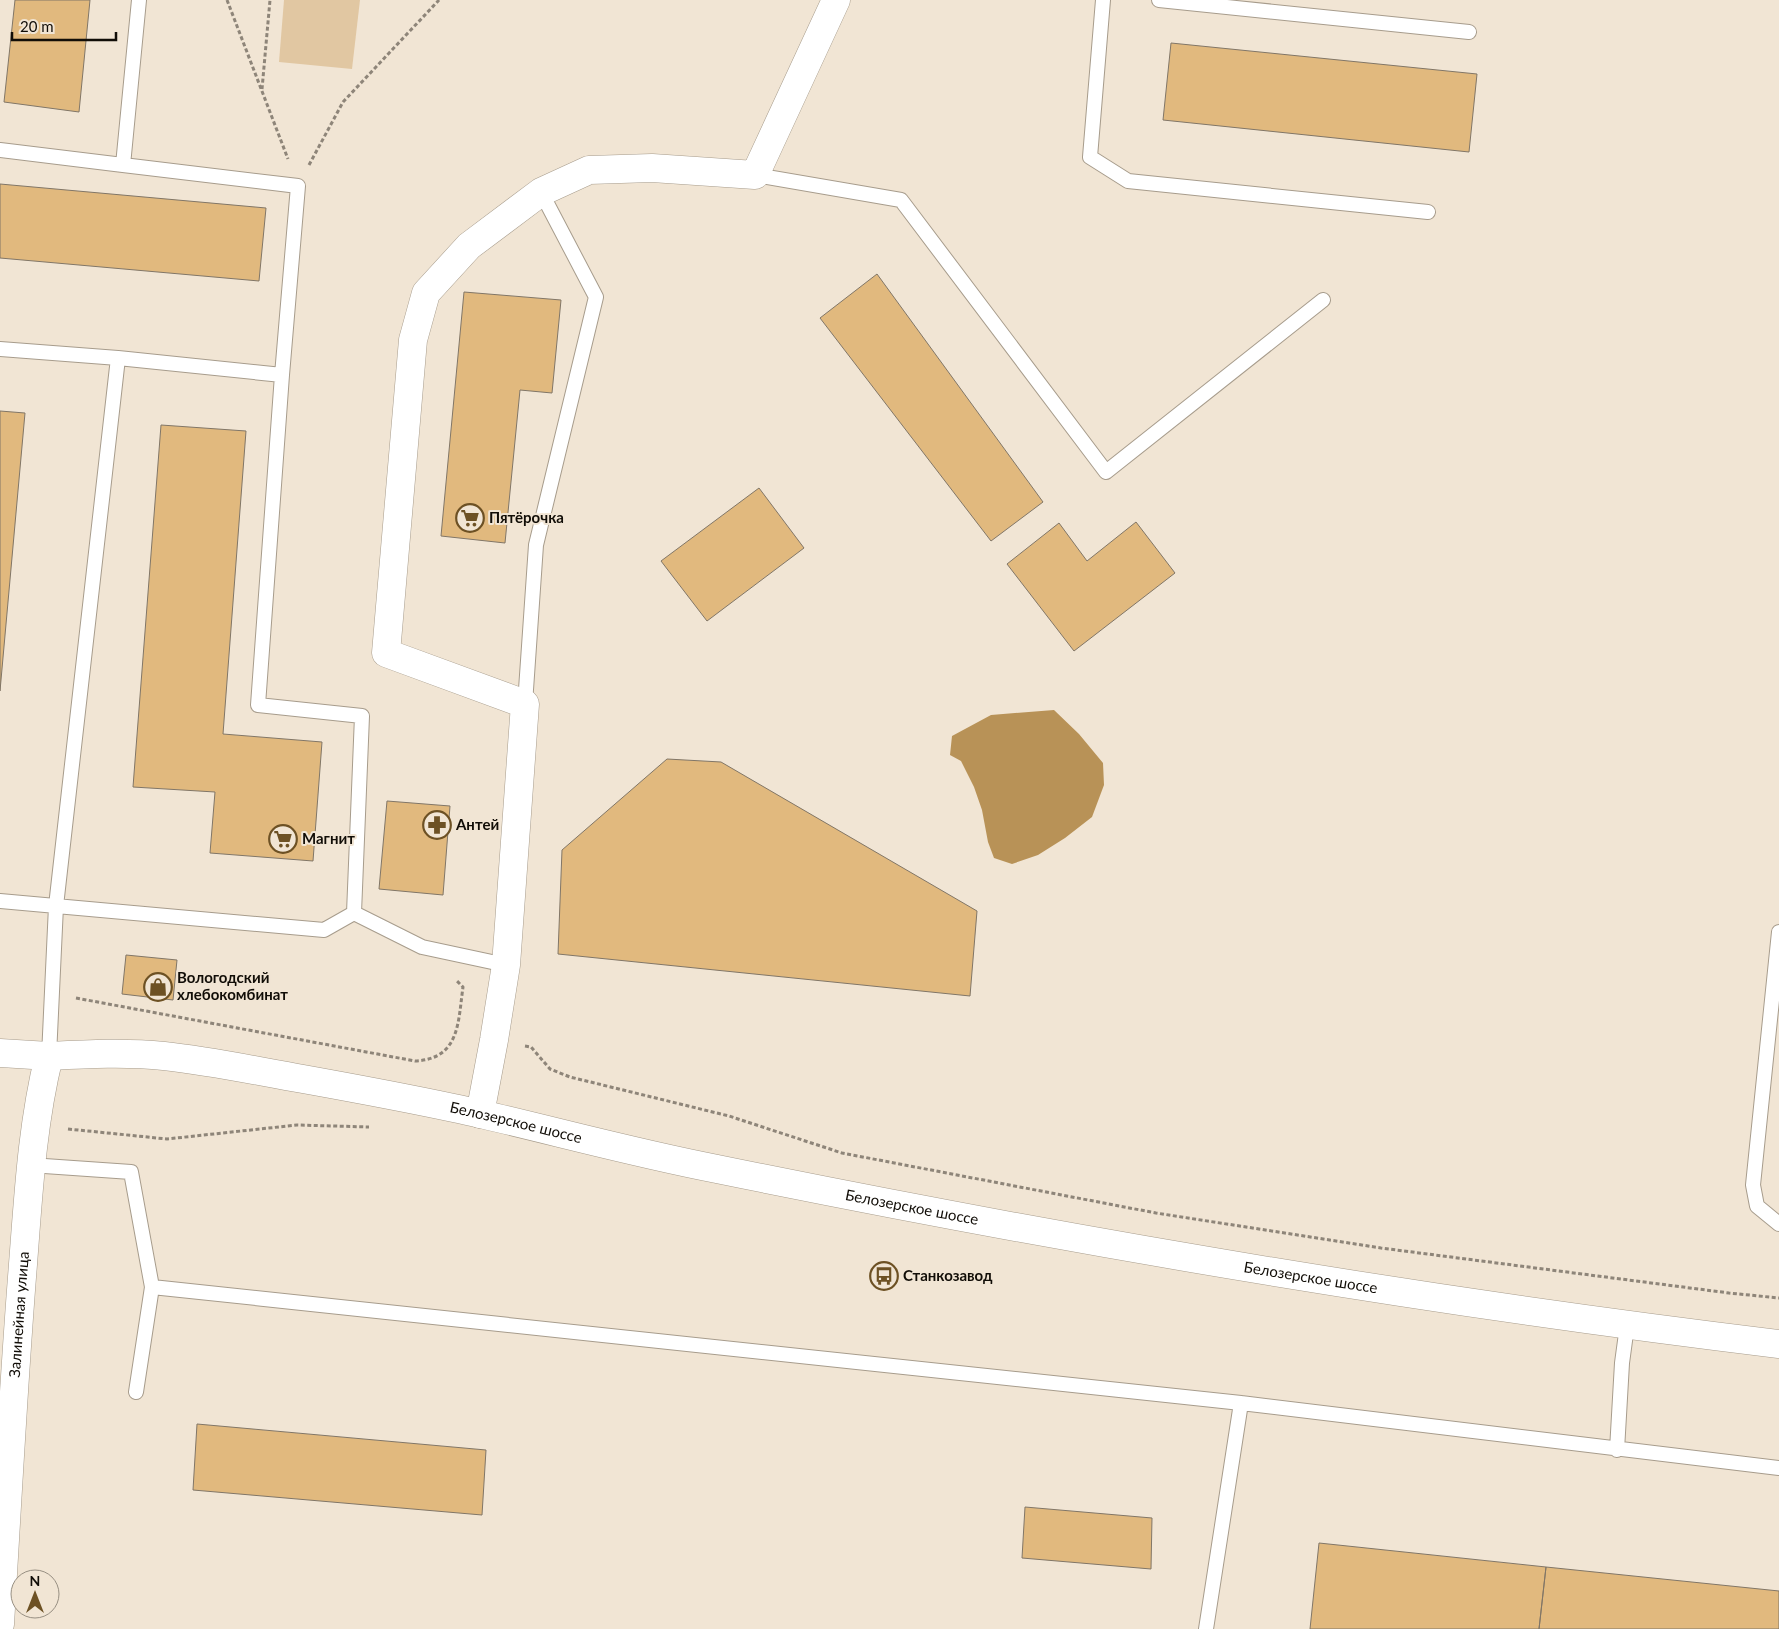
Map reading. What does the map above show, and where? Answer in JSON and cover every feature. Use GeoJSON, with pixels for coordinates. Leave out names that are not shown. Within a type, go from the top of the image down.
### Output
{"type":"FeatureCollection","features":[{"type":"Feature","properties":{"kind":"main road"},"geometry":{"type":"LineString","coordinates":[[480,1114],[506,964],[525,704],[386,653],[413,340],[426,293],[469,246],[541,192],[589,170],[652,168],[755,175],[836,0]]}},
{"type":"Feature","properties":{"kind":"main road"},"geometry":{"type":"LineString","coordinates":[[0,1053],[49,1056]]}},
{"type":"Feature","properties":{"kind":"main road","name":"Белозерское шоссе"},"geometry":{"type":"LineString","coordinates":[[49,1056],[107,1053],[162,1056],[208,1062],[375,1092],[480,1114],[710,1168],[942,1214],[1258,1271],[1627,1326],[1779,1344]]}},
{"type":"Feature","properties":{"kind":"main road","name":"Залинейная улица"},"geometry":{"type":"LineString","coordinates":[[0,1624],[14,1379],[30,1165],[41,1090],[49,1056]]}},
{"type":"Feature","properties":{"kind":"lane"},"geometry":{"type":"LineString","coordinates":[[123,165],[139,0]]}},
{"type":"Feature","properties":{"kind":"lane"},"geometry":{"type":"LineString","coordinates":[[1103,0],[1090,157],[1128,181],[1428,212]]}},
{"type":"Feature","properties":{"kind":"lane"},"geometry":{"type":"LineString","coordinates":[[1159,0],[1469,32]]}},
{"type":"Feature","properties":{"kind":"lane"},"geometry":{"type":"LineString","coordinates":[[0,150],[298,186],[282,374],[258,706],[362,716],[354,913]]}},
{"type":"Feature","properties":{"kind":"lane"},"geometry":{"type":"LineString","coordinates":[[755,175],[901,200],[1106,472],[1323,300]]}},
{"type":"Feature","properties":{"kind":"lane"},"geometry":{"type":"LineString","coordinates":[[525,704],[536,545],[596,297],[541,192]]}},
{"type":"Feature","properties":{"kind":"lane"},"geometry":{"type":"LineString","coordinates":[[0,349],[282,374]]}},
{"type":"Feature","properties":{"kind":"lane"},"geometry":{"type":"LineString","coordinates":[[49,1056],[56,906],[118,358]]}},
{"type":"Feature","properties":{"kind":"lane"},"geometry":{"type":"LineString","coordinates":[[0,902],[324,930],[354,913]]}},
{"type":"Feature","properties":{"kind":"lane"},"geometry":{"type":"LineString","coordinates":[[354,913],[422,947],[506,964]]}},
{"type":"Feature","properties":{"kind":"lane"},"geometry":{"type":"LineString","coordinates":[[1779,932],[1753,1185],[1757,1206],[1779,1224]]}},
{"type":"Feature","properties":{"kind":"lane"},"geometry":{"type":"LineString","coordinates":[[30,1165],[131,1172],[152,1287],[136,1392]]}},
{"type":"Feature","properties":{"kind":"lane"},"geometry":{"type":"LineString","coordinates":[[152,1287],[1241,1403],[1617,1450],[1779,1468]]}},
{"type":"Feature","properties":{"kind":"lane"},"geometry":{"type":"LineString","coordinates":[[1617,1450],[1622,1363],[1627,1326]]}},
{"type":"Feature","properties":{"kind":"lane"},"geometry":{"type":"LineString","coordinates":[[1206,1629],[1241,1403]]}},
{"type":"Feature","properties":{"kind":"path"},"geometry":{"type":"LineString","coordinates":[[227,0],[298,186]]}},
{"type":"Feature","properties":{"kind":"path"},"geometry":{"type":"LineString","coordinates":[[262,90],[270,0]]}},
{"type":"Feature","properties":{"kind":"path"},"geometry":{"type":"LineString","coordinates":[[298,186],[343,102],[439,0]]}},
{"type":"Feature","properties":{"kind":"path"},"geometry":{"type":"LineString","coordinates":[[53,994],[400,1058],[428,1060],[438,1056],[448,1047],[456,1034],[464,987],[454,978]]}},
{"type":"Feature","properties":{"kind":"path"},"geometry":{"type":"LineString","coordinates":[[521,1046],[531,1047],[550,1069],[570,1077],[729,1116],[842,1153],[925,1170],[1156,1213],[1380,1248],[1779,1298]]}},
{"type":"Feature","properties":{"kind":"path"},"geometry":{"type":"LineString","coordinates":[[35,1125],[166,1139],[297,1125],[369,1127]]}},
{"type":"Feature","properties":{"kind":"shaded area"},"geometry":{"type":"Polygon","coordinates":[[[284,0],[360,0],[352,69],[279,62],[284,0]]]}},
{"type":"Feature","properties":{"kind":"shaded area"},"geometry":{"type":"Polygon","coordinates":[[[1054,710],[1079,734],[1103,763],[1104,785],[1092,817],[1065,838],[1038,855],[1012,864],[994,858],[974,787],[961,761],[950,755],[952,736],[991,715],[1054,710]]]}},
{"type":"Feature","properties":{"kind":"building"},"geometry":{"type":"Polygon","coordinates":[[[15,0],[90,0],[79,112],[4,102],[15,0]]]}},
{"type":"Feature","properties":{"kind":"building"},"geometry":{"type":"Polygon","coordinates":[[[1171,43],[1477,74],[1469,152],[1163,120],[1171,43]]]}},
{"type":"Feature","properties":{"kind":"building"},"geometry":{"type":"Polygon","coordinates":[[[0,184],[266,208],[259,281],[0,258],[0,184]]]}},
{"type":"Feature","properties":{"kind":"building"},"geometry":{"type":"Polygon","coordinates":[[[877,274],[1043,502],[991,541],[820,318],[877,274]]]}},
{"type":"Feature","properties":{"kind":"building"},"geometry":{"type":"Polygon","coordinates":[[[464,292],[561,300],[552,393],[520,390],[505,543],[441,536],[464,292]]]}},
{"type":"Feature","properties":{"kind":"building"},"geometry":{"type":"Polygon","coordinates":[[[0,411],[25,413],[0,691],[0,411]]]}},
{"type":"Feature","properties":{"kind":"building"},"geometry":{"type":"Polygon","coordinates":[[[161,425],[246,431],[223,734],[322,742],[313,861],[210,853],[215,792],[133,787],[161,425]]]}},
{"type":"Feature","properties":{"kind":"building"},"geometry":{"type":"Polygon","coordinates":[[[759,488],[804,548],[707,621],[661,561],[759,488]]]}},
{"type":"Feature","properties":{"kind":"building"},"geometry":{"type":"Polygon","coordinates":[[[1136,522],[1175,573],[1074,651],[1007,564],[1059,523],[1087,561],[1136,522]]]}},
{"type":"Feature","properties":{"kind":"building"},"geometry":{"type":"Polygon","coordinates":[[[667,759],[721,762],[977,911],[970,996],[558,954],[562,850],[667,759]]]}},
{"type":"Feature","properties":{"kind":"building"},"geometry":{"type":"Polygon","coordinates":[[[387,801],[450,806],[443,895],[379,889],[387,801]]]}},
{"type":"Feature","properties":{"kind":"building"},"geometry":{"type":"Polygon","coordinates":[[[126,955],[177,960],[173,1000],[122,994],[126,955]]]}},
{"type":"Feature","properties":{"kind":"building"},"geometry":{"type":"Polygon","coordinates":[[[197,1424],[486,1450],[482,1515],[193,1490],[197,1424]]]}},
{"type":"Feature","properties":{"kind":"building"},"geometry":{"type":"Polygon","coordinates":[[[1025,1507],[1152,1518],[1151,1569],[1022,1558],[1025,1507]]]}},
{"type":"Feature","properties":{"kind":"building"},"geometry":{"type":"Polygon","coordinates":[[[1319,1543],[1546,1567],[1539,1629],[1310,1629],[1319,1543]]]}},
{"type":"Feature","properties":{"kind":"building"},"geometry":{"type":"Polygon","coordinates":[[[1546,1567],[1779,1591],[1779,1629],[1539,1629],[1546,1567]]]}},
{"type":"Feature","properties":{"kind":"place","name":"Пятёрочка"},"geometry":{"type":"Point","coordinates":[470,518]}},
{"type":"Feature","properties":{"kind":"place","name":"Антей"},"geometry":{"type":"Point","coordinates":[437,825]}},
{"type":"Feature","properties":{"kind":"place","name":"Магнит"},"geometry":{"type":"Point","coordinates":[283,839]}},
{"type":"Feature","properties":{"kind":"place","name":"Вологодский хлебокомбинат"},"geometry":{"type":"Point","coordinates":[158,987]}},
{"type":"Feature","properties":{"kind":"place","name":"Станкозавод"},"geometry":{"type":"Point","coordinates":[884,1276]}}]}
